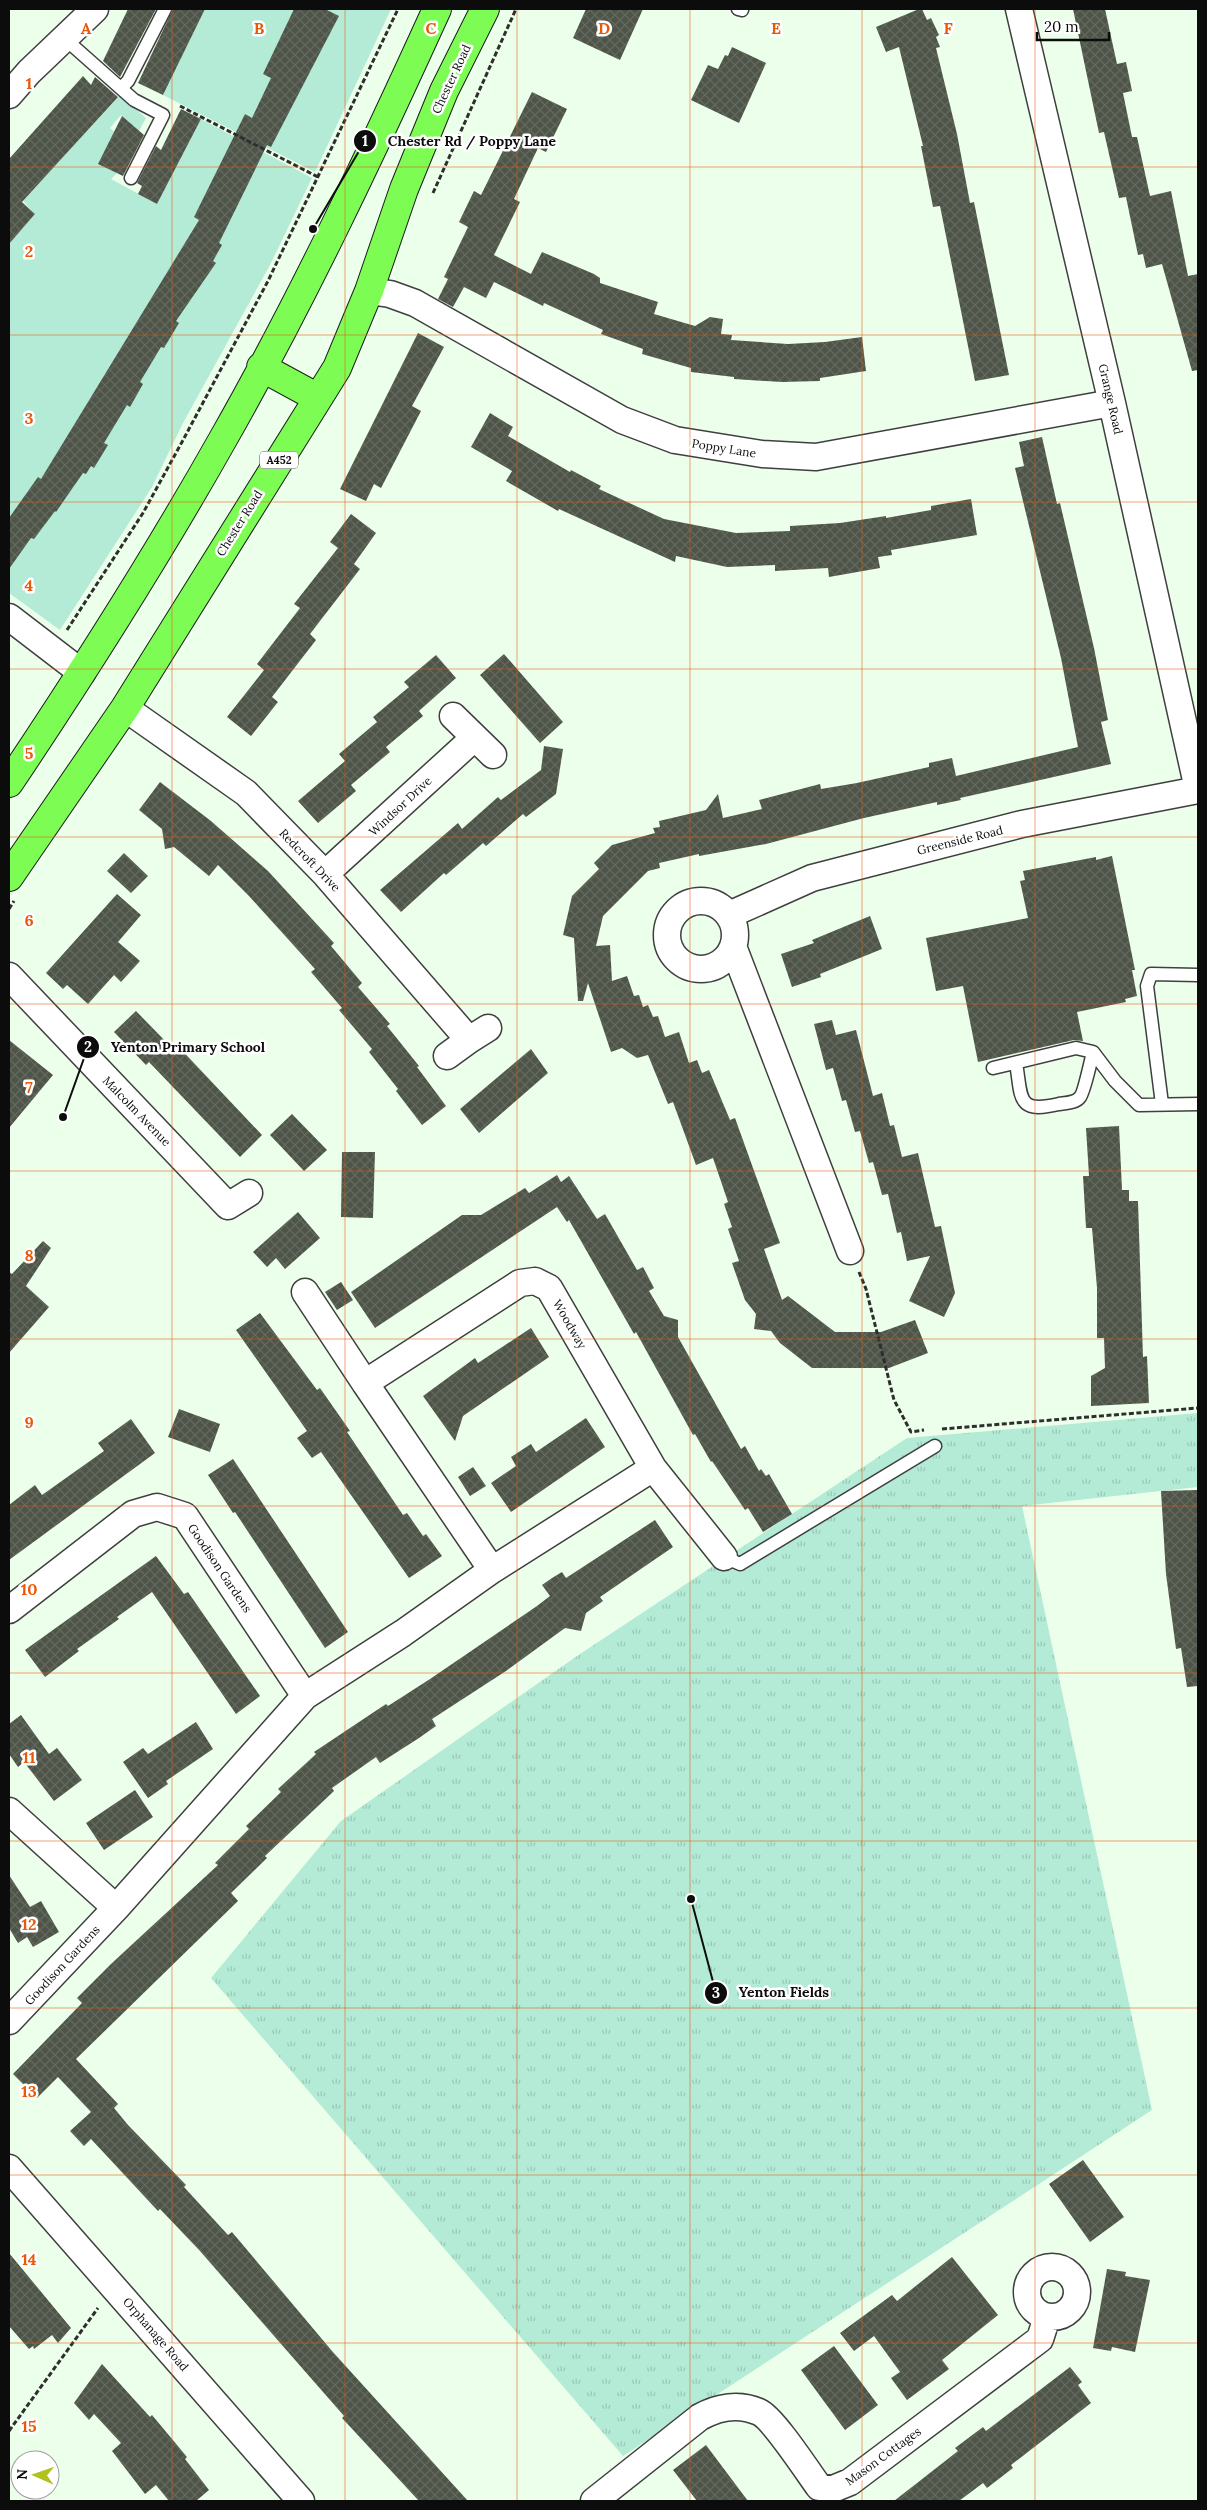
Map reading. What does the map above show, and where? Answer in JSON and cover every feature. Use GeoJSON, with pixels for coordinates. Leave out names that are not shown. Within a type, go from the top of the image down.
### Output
{"type":"FeatureCollection","features":[{"type":"Feature","properties":{"kind":"highway"},"geometry":{"type":"LineString","coordinates":[[9,783],[82,673],[224,439],[358,182],[437,9]]}},
{"type":"Feature","properties":{"kind":"highway","name":"Chester Road"},"geometry":{"type":"LineString","coordinates":[[9,878],[125,708],[338,368],[444,91],[484,9]]}},
{"type":"Feature","properties":{"kind":"highway"},"geometry":{"type":"LineString","coordinates":[[372,151],[412,171]]}},
{"type":"Feature","properties":{"kind":"highway"},"geometry":{"type":"LineString","coordinates":[[261,367],[318,398]]}},
{"type":"Feature","properties":{"kind":"street"},"geometry":{"type":"LineString","coordinates":[[9,95],[29,72],[95,9]]}},
{"type":"Feature","properties":{"kind":"street","name":"Grange Road"},"geometry":{"type":"LineString","coordinates":[[1020,9],[1112,403],[1198,790]]}},
{"type":"Feature","properties":{"kind":"street","name":"Poppy Lane"},"geometry":{"type":"LineString","coordinates":[[369,291],[390,294],[415,303],[622,420],[675,440],[714,447],[762,454],[816,457],[1112,403]]}},
{"type":"Feature","properties":{"kind":"street"},"geometry":{"type":"LineString","coordinates":[[9,617],[82,673]]}},
{"type":"Feature","properties":{"kind":"street","name":"Redcroft Drive"},"geometry":{"type":"LineString","coordinates":[[125,708],[246,793],[479,1034],[447,1056]]}},
{"type":"Feature","properties":{"kind":"street"},"geometry":{"type":"LineString","coordinates":[[453,716],[493,755]]}},
{"type":"Feature","properties":{"kind":"street","name":"Windsor Drive"},"geometry":{"type":"LineString","coordinates":[[326,874],[474,738]]}},
{"type":"Feature","properties":{"kind":"street","name":"Greenside Road"},"geometry":{"type":"LineString","coordinates":[[730,915],[812,878],[1022,824],[1198,790]]}},
{"type":"Feature","properties":{"kind":"street"},"geometry":{"type":"LineString","coordinates":[[734,949],[717,967],[693,970],[681,964],[669,951],[666,932],[669,919],[683,904],[701,900],[716,904],[730,915],[736,931],[734,949],[850,1251]]}},
{"type":"Feature","properties":{"kind":"street","name":"Malcolm Avenue"},"geometry":{"type":"LineString","coordinates":[[9,976],[228,1206],[249,1193]]}},
{"type":"Feature","properties":{"kind":"street","name":"Woodway"},"geometry":{"type":"LineString","coordinates":[[365,1382],[520,1283],[535,1281],[549,1288],[653,1468],[724,1556]]}},
{"type":"Feature","properties":{"kind":"street"},"geometry":{"type":"LineString","coordinates":[[305,1292],[492,1570],[653,1468]]}},
{"type":"Feature","properties":{"kind":"street","name":"Goodison Gardens"},"geometry":{"type":"LineString","coordinates":[[9,1610],[133,1514],[157,1507],[185,1516],[305,1696]]}},
{"type":"Feature","properties":{"kind":"street","name":"Goodison Gardens"},"geometry":{"type":"LineString","coordinates":[[9,2021],[116,1908],[305,1696],[403,1633],[492,1570]]}},
{"type":"Feature","properties":{"kind":"street"},"geometry":{"type":"LineString","coordinates":[[9,1811],[116,1908]]}},
{"type":"Feature","properties":{"kind":"street","name":"Orphanage Road"},"geometry":{"type":"LineString","coordinates":[[9,2168],[300,2501]]}},
{"type":"Feature","properties":{"kind":"street","name":"Mason Cottages"},"geometry":{"type":"LineString","coordinates":[[594,2501],[700,2417],[717,2408],[738,2407],[760,2412],[819,2487],[833,2489],[850,2482],[1040,2339],[1047,2317]]}},
{"type":"Feature","properties":{"kind":"lane"},"geometry":{"type":"LineString","coordinates":[[122,87],[128,81],[165,9]]}},
{"type":"Feature","properties":{"kind":"lane"},"geometry":{"type":"LineString","coordinates":[[64,38],[122,87],[134,100],[163,115],[131,178]]}},
{"type":"Feature","properties":{"kind":"lane"},"geometry":{"type":"LineString","coordinates":[[1162,1104],[1147,986],[1151,974],[1198,975]]}},
{"type":"Feature","properties":{"kind":"lane"},"geometry":{"type":"LineString","coordinates":[[993,1068],[1076,1048],[1093,1052],[1115,1081],[1139,1105],[1198,1104]]}},
{"type":"Feature","properties":{"kind":"lane"},"geometry":{"type":"LineString","coordinates":[[1016,1062],[1023,1101],[1030,1107],[1040,1108],[1074,1101],[1081,1096],[1093,1052]]}},
{"type":"Feature","properties":{"kind":"lane"},"geometry":{"type":"LineString","coordinates":[[724,1556],[740,1564],[935,1446]]}},
{"type":"Feature","properties":{"kind":"path"},"geometry":{"type":"LineString","coordinates":[[54,650],[143,513],[182,442],[268,280],[398,9]]}},
{"type":"Feature","properties":{"kind":"path"},"geometry":{"type":"LineString","coordinates":[[431,197],[516,9]]}},
{"type":"Feature","properties":{"kind":"path"},"geometry":{"type":"LineString","coordinates":[[174,104],[318,177]]}},
{"type":"Feature","properties":{"kind":"path"},"geometry":{"type":"LineString","coordinates":[[850,1251],[866,1289],[894,1400],[911,1432],[931,1430]]}},
{"type":"Feature","properties":{"kind":"path"},"geometry":{"type":"LineString","coordinates":[[941,1429],[1198,1408]]}},
{"type":"Feature","properties":{"kind":"path"},"geometry":{"type":"LineString","coordinates":[[9,2431],[114,2286]]}},
{"type":"Feature","properties":{"kind":"green space"},"geometry":{"type":"Polygon","coordinates":[[[205,9],[391,9],[315,172],[163,95],[205,9]]]}},
{"type":"Feature","properties":{"kind":"green space"},"geometry":{"type":"Polygon","coordinates":[[[120,95],[146,118],[139,131],[121,115],[110,128],[130,145],[99,164],[117,173],[111,179],[157,204],[201,119],[312,178],[270,265],[183,423],[152,487],[60,630],[9,593],[9,244],[35,214],[23,201],[120,95]]]}},
{"type":"Feature","properties":{"kind":"green space"},"geometry":{"type":"Polygon","coordinates":[[[1198,1413],[1198,1487],[1022,1506],[1152,2110],[623,2456],[211,1978],[341,1821],[577,1656],[907,1438],[1198,1413]]]}},
{"type":"Feature","properties":{"kind":"building"},"geometry":{"type":"Polygon","coordinates":[[[128,9],[156,9],[120,77],[103,61],[128,9]]]}},
{"type":"Feature","properties":{"kind":"building"},"geometry":{"type":"Polygon","coordinates":[[[173,9],[205,9],[163,95],[138,83],[173,9]]]}},
{"type":"Feature","properties":{"kind":"building"},"geometry":{"type":"Polygon","coordinates":[[[294,9],[325,9],[339,16],[271,147],[267,145],[219,243],[222,245],[213,261],[216,263],[176,321],[179,323],[164,348],[161,347],[140,382],[143,384],[130,407],[127,405],[104,443],[108,445],[94,468],[91,466],[86,474],[83,473],[56,512],[34,539],[31,538],[9,569],[9,518],[38,477],[41,479],[199,220],[194,217],[245,114],[252,118],[271,78],[263,74],[294,9]]]}},
{"type":"Feature","properties":{"kind":"building"},"geometry":{"type":"Polygon","coordinates":[[[586,9],[643,9],[620,60],[573,38],[586,9]]]}},
{"type":"Feature","properties":{"kind":"building"},"geometry":{"type":"Polygon","coordinates":[[[922,9],[927,20],[931,18],[939,35],[936,37],[940,47],[936,48],[957,134],[970,203],[974,202],[1009,375],[975,381],[940,206],[933,207],[921,146],[923,146],[899,47],[886,52],[876,27],[922,9]]]}},
{"type":"Feature","properties":{"kind":"building"},"geometry":{"type":"Polygon","coordinates":[[[1073,9],[1105,9],[1117,64],[1126,62],[1132,91],[1123,93],[1132,137],[1137,137],[1150,196],[1171,191],[1188,276],[1198,274],[1198,370],[1192,371],[1162,264],[1146,268],[1143,254],[1138,255],[1126,197],[1119,198],[1104,132],[1099,133],[1073,9]]]}},
{"type":"Feature","properties":{"kind":"building"},"geometry":{"type":"Polygon","coordinates":[[[732,47],[766,63],[739,123],[691,100],[708,65],[718,69],[725,55],[728,56],[732,47]]]}},
{"type":"Feature","properties":{"kind":"building"},"geometry":{"type":"Polygon","coordinates":[[[83,76],[91,85],[95,77],[118,97],[22,202],[35,214],[9,244],[9,159],[83,76]]]}},
{"type":"Feature","properties":{"kind":"building"},"geometry":{"type":"Polygon","coordinates":[[[532,92],[567,109],[546,152],[538,148],[514,199],[520,202],[494,255],[531,274],[542,252],[594,274],[600,278],[600,283],[658,302],[654,314],[695,326],[710,317],[723,319],[721,334],[732,335],[731,340],[788,344],[862,337],[866,371],[820,378],[820,381],[782,382],[734,379],[734,377],[691,372],[691,368],[642,354],[643,349],[601,334],[603,330],[544,303],[543,306],[494,282],[486,298],[464,287],[453,307],[438,299],[448,279],[444,277],[468,227],[459,222],[474,191],[481,195],[532,92]]]}},
{"type":"Feature","properties":{"kind":"building"},"geometry":{"type":"Polygon","coordinates":[[[181,109],[201,119],[157,204],[138,194],[142,186],[137,183],[156,146],[161,150],[181,109]]]}},
{"type":"Feature","properties":{"kind":"building"},"geometry":{"type":"Polygon","coordinates":[[[122,116],[144,135],[123,176],[98,164],[122,116]]]}},
{"type":"Feature","properties":{"kind":"building"},"geometry":{"type":"Polygon","coordinates":[[[418,333],[444,347],[412,406],[421,411],[381,488],[374,484],[366,501],[340,489],[418,333]]]}},
{"type":"Feature","properties":{"kind":"building"},"geometry":{"type":"Polygon","coordinates":[[[490,413],[513,427],[508,436],[570,472],[571,470],[601,486],[599,489],[664,519],[736,533],[790,531],[790,526],[840,523],[886,516],[886,518],[931,510],[931,506],[971,499],[977,535],[891,550],[892,555],[878,557],[880,568],[829,577],[828,568],[775,571],[775,565],[727,567],[676,556],[675,562],[559,509],[558,511],[506,481],[512,471],[471,447],[490,413]]]}},
{"type":"Feature","properties":{"kind":"building"},"geometry":{"type":"Polygon","coordinates":[[[1042,437],[1057,504],[1060,503],[1094,648],[1108,720],[1101,722],[1111,764],[960,798],[961,800],[937,805],[937,802],[864,818],[766,844],[699,856],[699,854],[659,863],[660,868],[648,871],[603,916],[596,946],[610,945],[612,981],[627,976],[634,996],[639,995],[643,1007],[648,1005],[653,1017],[658,1016],[665,1037],[679,1032],[689,1063],[697,1060],[702,1073],[709,1070],[730,1120],[735,1118],[780,1243],[764,1249],[782,1300],[788,1296],[835,1332],[881,1332],[915,1320],[928,1353],[889,1368],[812,1368],[780,1343],[771,1331],[754,1329],[756,1314],[745,1300],[732,1263],[739,1261],[728,1229],[732,1227],[724,1204],[728,1202],[713,1158],[696,1165],[673,1102],[668,1104],[648,1055],[637,1058],[622,1048],[611,1052],[588,983],[583,1001],[578,1001],[574,938],[563,935],[572,896],[599,869],[594,863],[612,845],[655,833],[653,828],[660,827],[659,821],[706,810],[718,794],[723,818],[762,809],[759,800],[820,784],[821,789],[857,783],[929,767],[929,763],[952,758],[956,776],[1078,747],[1061,658],[1015,468],[1024,466],[1019,442],[1042,437]]]}},
{"type":"Feature","properties":{"kind":"building"},"geometry":{"type":"Polygon","coordinates":[[[351,514],[376,533],[354,564],[360,569],[310,634],[316,640],[272,697],[278,702],[251,736],[227,717],[264,670],[257,664],[300,608],[294,604],[338,548],[330,542],[351,514]]]}},
{"type":"Feature","properties":{"kind":"building"},"geometry":{"type":"Polygon","coordinates":[[[504,654],[563,722],[540,743],[480,675],[504,654]]]}},
{"type":"Feature","properties":{"kind":"building"},"geometry":{"type":"Polygon","coordinates":[[[436,655],[456,678],[419,711],[423,716],[386,747],[390,752],[351,785],[356,791],[318,823],[298,801],[345,761],[339,754],[377,722],[373,717],[409,687],[404,682],[436,655]]]}},
{"type":"Feature","properties":{"kind":"building"},"geometry":{"type":"Polygon","coordinates":[[[544,746],[563,749],[556,794],[526,817],[523,814],[486,846],[483,843],[446,875],[444,873],[401,912],[380,890],[458,823],[462,829],[498,797],[501,800],[541,770],[544,746]]]}},
{"type":"Feature","properties":{"kind":"building"},"geometry":{"type":"Polygon","coordinates":[[[160,782],[211,821],[268,871],[334,943],[331,946],[362,983],[358,987],[390,1024],[387,1026],[419,1066],[417,1067],[446,1106],[422,1125],[396,1091],[398,1089],[369,1052],[372,1049],[339,1010],[342,1008],[311,972],[315,969],[249,896],[218,865],[209,876],[174,847],[165,849],[162,829],[139,810],[160,782]]]}},
{"type":"Feature","properties":{"kind":"building"},"geometry":{"type":"Polygon","coordinates":[[[124,853],[148,876],[131,893],[107,871],[124,853]]]}},
{"type":"Feature","properties":{"kind":"building"},"geometry":{"type":"Polygon","coordinates":[[[1112,856],[1135,970],[1132,970],[1137,996],[1125,999],[1126,1002],[1077,1012],[1083,1041],[1074,1040],[978,1062],[963,986],[936,991],[926,938],[1028,918],[1020,881],[1025,880],[1023,871],[1096,857],[1096,860],[1112,856]]]}},
{"type":"Feature","properties":{"kind":"building"},"geometry":{"type":"Polygon","coordinates":[[[117,894],[141,915],[118,942],[140,961],[121,982],[114,975],[88,1004],[67,985],[63,989],[46,973],[117,894]]]}},
{"type":"Feature","properties":{"kind":"building"},"geometry":{"type":"Polygon","coordinates":[[[870,916],[882,949],[820,974],[821,977],[792,987],[781,954],[814,943],[812,940],[870,916]]]}},
{"type":"Feature","properties":{"kind":"building"},"geometry":{"type":"Polygon","coordinates":[[[136,1011],[172,1048],[176,1044],[262,1135],[240,1157],[149,1062],[146,1065],[114,1032],[136,1011]]]}},
{"type":"Feature","properties":{"kind":"building"},"geometry":{"type":"Polygon","coordinates":[[[832,1020],[836,1035],[856,1030],[873,1096],[882,1093],[890,1126],[894,1125],[902,1157],[918,1153],[935,1227],[941,1226],[955,1293],[944,1317],[909,1301],[930,1256],[907,1261],[901,1232],[897,1233],[888,1194],[882,1195],[873,1162],[869,1163],[860,1131],[855,1132],[846,1100],[842,1101],[833,1068],[826,1070],[814,1024],[832,1020]]]}},
{"type":"Feature","properties":{"kind":"building"},"geometry":{"type":"Polygon","coordinates":[[[9,1040],[53,1075],[9,1128],[9,1040]]]}},
{"type":"Feature","properties":{"kind":"building"},"geometry":{"type":"Polygon","coordinates":[[[531,1049],[548,1073],[479,1133],[460,1109],[531,1049]]]}},
{"type":"Feature","properties":{"kind":"building"},"geometry":{"type":"Polygon","coordinates":[[[292,1114],[327,1150],[304,1171],[270,1135],[292,1114]]]}},
{"type":"Feature","properties":{"kind":"building"},"geometry":{"type":"Polygon","coordinates":[[[1119,1126],[1122,1190],[1129,1190],[1129,1201],[1138,1201],[1143,1357],[1147,1356],[1149,1403],[1091,1406],[1091,1376],[1105,1368],[1104,1338],[1097,1338],[1097,1288],[1092,1228],[1086,1228],[1083,1176],[1089,1176],[1086,1128],[1119,1126]]]}},
{"type":"Feature","properties":{"kind":"building"},"geometry":{"type":"Polygon","coordinates":[[[342,1152],[375,1152],[373,1218],[341,1217],[342,1152]]]}},
{"type":"Feature","properties":{"kind":"building"},"geometry":{"type":"Polygon","coordinates":[[[557,1175],[561,1182],[569,1176],[597,1219],[605,1214],[637,1270],[643,1267],[654,1288],[649,1291],[664,1316],[678,1320],[678,1337],[741,1449],[745,1446],[759,1471],[761,1469],[766,1476],[769,1474],[792,1514],[763,1532],[748,1508],[745,1510],[711,1462],[695,1434],[693,1435],[636,1332],[634,1334],[569,1220],[567,1222],[557,1207],[375,1328],[351,1292],[462,1215],[481,1215],[525,1188],[529,1193],[557,1175]]]}},
{"type":"Feature","properties":{"kind":"building"},"geometry":{"type":"Polygon","coordinates":[[[298,1212],[320,1238],[285,1269],[276,1258],[267,1267],[253,1252],[298,1212]]]}},
{"type":"Feature","properties":{"kind":"building"},"geometry":{"type":"Polygon","coordinates":[[[43,1241],[51,1248],[26,1286],[49,1307],[9,1353],[9,1272],[12,1274],[43,1241]]]}},
{"type":"Feature","properties":{"kind":"building"},"geometry":{"type":"Polygon","coordinates":[[[341,1282],[353,1300],[337,1310],[325,1292],[341,1282]]]}},
{"type":"Feature","properties":{"kind":"building"},"geometry":{"type":"Polygon","coordinates":[[[260,1313],[317,1390],[320,1388],[350,1431],[347,1432],[403,1515],[407,1513],[423,1536],[426,1534],[442,1556],[409,1578],[321,1452],[312,1458],[297,1438],[307,1431],[236,1330],[260,1313]]]}},
{"type":"Feature","properties":{"kind":"building"},"geometry":{"type":"Polygon","coordinates":[[[531,1328],[549,1357],[463,1416],[455,1441],[423,1396],[475,1358],[478,1363],[531,1328]]]}},
{"type":"Feature","properties":{"kind":"building"},"geometry":{"type":"Polygon","coordinates":[[[179,1409],[220,1424],[210,1452],[168,1437],[179,1409]]]}},
{"type":"Feature","properties":{"kind":"building"},"geometry":{"type":"Polygon","coordinates":[[[586,1418],[605,1447],[511,1512],[491,1483],[516,1466],[511,1457],[531,1444],[536,1452],[586,1418]]]}},
{"type":"Feature","properties":{"kind":"building"},"geometry":{"type":"Polygon","coordinates":[[[131,1419],[155,1453],[9,1560],[9,1505],[35,1485],[42,1495],[104,1451],[98,1443],[131,1419]]]}},
{"type":"Feature","properties":{"kind":"building"},"geometry":{"type":"Polygon","coordinates":[[[233,1459],[348,1632],[325,1648],[235,1512],[233,1513],[208,1475],[233,1459]]]}},
{"type":"Feature","properties":{"kind":"building"},"geometry":{"type":"Polygon","coordinates":[[[473,1467],[486,1486],[470,1496],[458,1477],[473,1467]]]}},
{"type":"Feature","properties":{"kind":"building"},"geometry":{"type":"Polygon","coordinates":[[[1198,1490],[1198,1686],[1187,1687],[1181,1648],[1176,1649],[1166,1574],[1161,1491],[1198,1490]]]}},
{"type":"Feature","properties":{"kind":"building"},"geometry":{"type":"Polygon","coordinates":[[[655,1520],[673,1547],[600,1597],[603,1601],[586,1613],[581,1631],[565,1628],[506,1671],[432,1719],[436,1726],[419,1738],[380,1763],[376,1757],[332,1788],[334,1791],[265,1856],[267,1858],[231,1893],[238,1901],[76,2059],[118,2104],[114,2108],[128,2125],[186,2185],[184,2187],[228,2235],[232,2232],[332,2351],[468,2501],[419,2501],[342,2418],[344,2416],[200,2251],[160,2209],[158,2211],[91,2139],[84,2146],[70,2131],[91,2112],[58,2077],[37,2098],[13,2074],[82,2003],[77,1998],[218,1865],[215,1863],[249,1829],[246,1826],[281,1792],[278,1789],[316,1754],[314,1752],[386,1704],[388,1706],[430,1679],[537,1606],[550,1596],[542,1585],[552,1578],[562,1572],[566,1578],[655,1520]]]}},
{"type":"Feature","properties":{"kind":"building"},"geometry":{"type":"Polygon","coordinates":[[[156,1556],[184,1594],[188,1592],[260,1696],[236,1714],[152,1592],[117,1617],[119,1619],[77,1649],[79,1651],[45,1677],[25,1650],[156,1556]]]}},
{"type":"Feature","properties":{"kind":"building"},"geometry":{"type":"Polygon","coordinates":[[[21,1715],[49,1754],[57,1748],[82,1780],[54,1801],[24,1762],[18,1767],[9,1754],[9,1724],[21,1715]]]}},
{"type":"Feature","properties":{"kind":"building"},"geometry":{"type":"Polygon","coordinates":[[[196,1722],[213,1749],[166,1781],[168,1784],[148,1798],[123,1762],[143,1748],[148,1754],[196,1722]]]}},
{"type":"Feature","properties":{"kind":"building"},"geometry":{"type":"Polygon","coordinates":[[[135,1790],[153,1817],[104,1850],[86,1823],[135,1790]]]}},
{"type":"Feature","properties":{"kind":"building"},"geometry":{"type":"Polygon","coordinates":[[[9,1875],[30,1907],[41,1901],[59,1932],[33,1947],[27,1937],[18,1943],[9,1928],[9,1875]]]}},
{"type":"Feature","properties":{"kind":"building"},"geometry":{"type":"Polygon","coordinates":[[[1083,2160],[1124,2217],[1090,2242],[1049,2184],[1083,2160]]]}},
{"type":"Feature","properties":{"kind":"building"},"geometry":{"type":"Polygon","coordinates":[[[9,2253],[71,2328],[58,2343],[52,2335],[34,2349],[33,2346],[29,2349],[9,2326],[9,2253]]]}},
{"type":"Feature","properties":{"kind":"building"},"geometry":{"type":"Polygon","coordinates":[[[952,2257],[998,2315],[942,2360],[949,2369],[907,2400],[891,2378],[900,2372],[874,2336],[854,2351],[840,2333],[892,2295],[897,2301],[952,2257]]]}},
{"type":"Feature","properties":{"kind":"building"},"geometry":{"type":"Polygon","coordinates":[[[1107,2269],[1126,2272],[1125,2276],[1150,2280],[1135,2352],[1112,2347],[1111,2351],[1093,2348],[1107,2269]]]}},
{"type":"Feature","properties":{"kind":"building"},"geometry":{"type":"Polygon","coordinates":[[[834,2346],[878,2405],[845,2430],[801,2370],[834,2346]]]}},
{"type":"Feature","properties":{"kind":"building"},"geometry":{"type":"Polygon","coordinates":[[[102,2364],[150,2417],[152,2415],[187,2457],[185,2459],[209,2490],[196,2501],[169,2501],[156,2485],[145,2494],[112,2451],[121,2443],[94,2414],[89,2420],[74,2403],[102,2364]]]}},
{"type":"Feature","properties":{"kind":"building"},"geometry":{"type":"Polygon","coordinates":[[[1070,2367],[1082,2382],[1078,2385],[1091,2403],[1011,2465],[1013,2468],[987,2488],[983,2483],[959,2501],[894,2501],[958,2451],[955,2448],[983,2427],[986,2431],[1070,2367]]]}},
{"type":"Feature","properties":{"kind":"building"},"geometry":{"type":"Polygon","coordinates":[[[706,2445],[748,2501],[697,2501],[673,2470],[706,2445]]]}},
{"type":"Feature","properties":{"kind":"place","name":"Chester Rd / Poppy Lane"},"geometry":{"type":"Point","coordinates":[313,229]}},
{"type":"Feature","properties":{"kind":"place","name":"Yenton Primary School"},"geometry":{"type":"Point","coordinates":[63,1117]}},
{"type":"Feature","properties":{"kind":"place","name":"Yenton Fields"},"geometry":{"type":"Point","coordinates":[691,1899]}}]}
